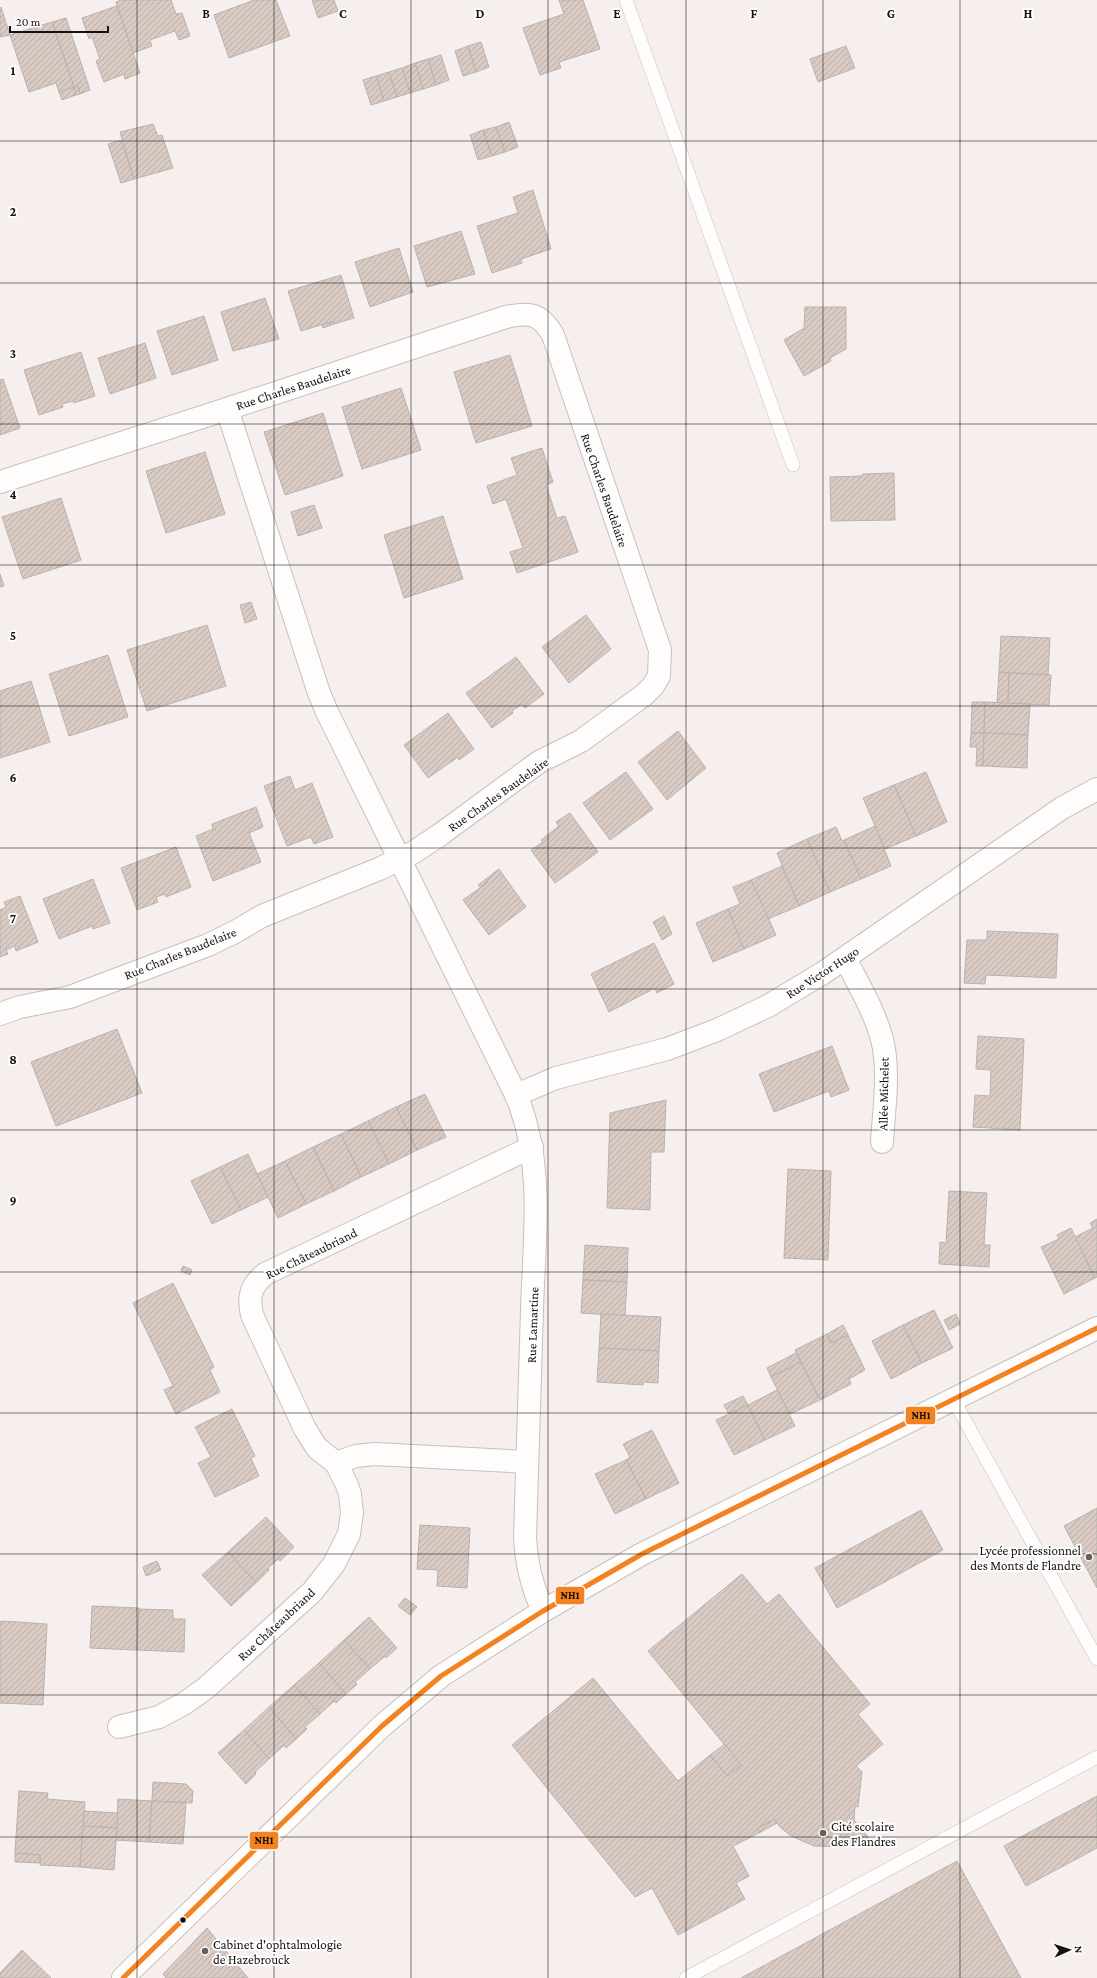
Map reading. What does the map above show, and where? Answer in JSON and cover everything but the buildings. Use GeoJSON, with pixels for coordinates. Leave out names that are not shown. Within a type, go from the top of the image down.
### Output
{"type":"FeatureCollection","features":[{"type":"Feature","properties":{"kind":"street","name":"Rue Charles Baudelaire"},"geometry":{"type":"LineString","coordinates":[[0,482],[511,316],[525,314],[534,316],[542,320],[553,335],[660,650],[659,676],[644,696],[581,741],[539,762],[427,844],[400,859],[262,916],[235,932],[208,944],[70,997],[20,1007],[0,1014]]}},
{"type":"Feature","properties":{"kind":"street","name":"Rue Charles Baudelaire"},"geometry":{"type":"LineString","coordinates":[[226,409],[319,693],[491,1044]]}},
{"type":"Feature","properties":{"kind":"street","name":"Rue Victor Hugo"},"geometry":{"type":"LineString","coordinates":[[516,1095],[556,1078],[667,1049],[717,1030],[749,1015],[801,987],[1062,808],[1097,789]]}},
{"type":"Feature","properties":{"kind":"street","name":"Allée Michelet"},"geometry":{"type":"LineString","coordinates":[[845,958],[876,1021],[882,1039],[886,1076],[882,1142]]}},
{"type":"Feature","properties":{"kind":"street","name":"Rue Lamartine"},"geometry":{"type":"LineString","coordinates":[[491,1044],[524,1113],[532,1147],[535,1182],[535,1219],[527,1462],[526,1554],[532,1584],[543,1611]]}},
{"type":"Feature","properties":{"kind":"street","name":"Rue Châteaubriand"},"geometry":{"type":"LineString","coordinates":[[119,1727],[158,1717],[196,1696],[312,1592],[329,1572],[345,1544],[352,1513],[350,1494],[336,1463],[317,1448],[302,1422],[252,1315],[249,1294],[253,1286],[265,1274],[532,1147]]}},
{"type":"Feature","properties":{"kind":"street"},"geometry":{"type":"LineString","coordinates":[[123,1978],[184,1916],[395,1713],[442,1676],[543,1611],[642,1554],[1097,1328]]}},
{"type":"Feature","properties":{"kind":"street"},"geometry":{"type":"LineString","coordinates":[[336,1463],[356,1456],[375,1454],[527,1462]]}},
{"type":"Feature","properties":{"kind":"lane"},"geometry":{"type":"LineString","coordinates":[[626,0],[793,465]]}},
{"type":"Feature","properties":{"kind":"lane"},"geometry":{"type":"LineString","coordinates":[[953,1399],[1097,1658]]}},
{"type":"Feature","properties":{"kind":"lane"},"geometry":{"type":"LineString","coordinates":[[686,1978],[1097,1757]]}},
{"type":"Feature","properties":{"kind":"transit line","name":"NH1"},"geometry":{"type":"LineString","coordinates":[[123,1978],[382,1726],[441,1676],[543,1611],[642,1554],[1097,1328]]}},
{"type":"Feature","properties":{"kind":"place","name":"Lycée professionnel des Monts de Flandre"},"geometry":{"type":"Point","coordinates":[1089,1557]}},
{"type":"Feature","properties":{"kind":"place","name":"Cité scolaire des Flandres"},"geometry":{"type":"Point","coordinates":[823,1833]}},
{"type":"Feature","properties":{"kind":"place","name":"Cabinet d'ophtalmologie de Hazebrouck"},"geometry":{"type":"Point","coordinates":[205,1951]}}]}
